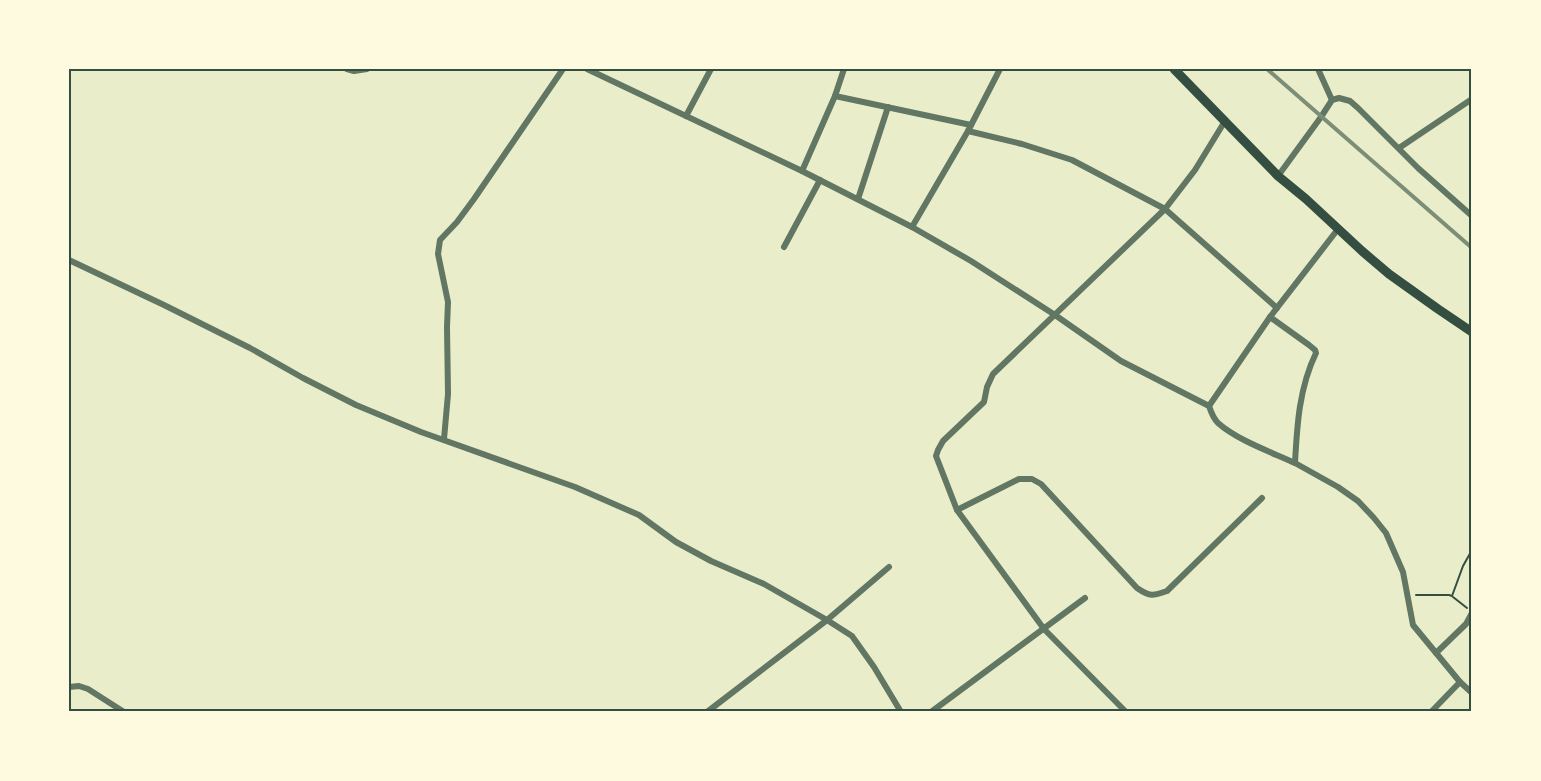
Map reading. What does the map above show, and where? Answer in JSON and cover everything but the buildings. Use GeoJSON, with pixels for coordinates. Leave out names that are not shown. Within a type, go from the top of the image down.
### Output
{"type":"FeatureCollection","features":[{"type":"Feature","properties":{"kind":"main road"},"geometry":{"type":"LineString","coordinates":[[1174,69],[1278,176],[1338,229],[1389,274],[1472,332]]}},
{"type":"Feature","properties":{"kind":"street"},"geometry":{"type":"LineString","coordinates":[[347,69],[354,71],[367,69]]}},
{"type":"Feature","properties":{"kind":"street"},"geometry":{"type":"LineString","coordinates":[[444,439],[448,394],[448,302],[438,254],[441,240],[474,199],[563,69]]}},
{"type":"Feature","properties":{"kind":"street"},"geometry":{"type":"LineString","coordinates":[[587,69],[802,171],[912,227],[971,261],[1121,361],[1209,406],[1217,422],[1247,442],[1294,463],[1338,487],[1358,501],[1386,533],[1403,572],[1413,625],[1460,682],[1472,693]]}},
{"type":"Feature","properties":{"kind":"street"},"geometry":{"type":"LineString","coordinates":[[686,116],[711,69]]}},
{"type":"Feature","properties":{"kind":"street"},"geometry":{"type":"LineString","coordinates":[[802,171],[835,96],[844,69]]}},
{"type":"Feature","properties":{"kind":"street"},"geometry":{"type":"LineString","coordinates":[[912,227],[1000,69]]}},
{"type":"Feature","properties":{"kind":"street"},"geometry":{"type":"LineString","coordinates":[[1318,69],[1332,100]]}},
{"type":"Feature","properties":{"kind":"street"},"geometry":{"type":"LineString","coordinates":[[835,96],[969,128],[1072,160],[1165,209],[1277,308]]}},
{"type":"Feature","properties":{"kind":"street"},"geometry":{"type":"LineString","coordinates":[[1278,176],[1332,100],[1339,98],[1350,101],[1472,216]]}},
{"type":"Feature","properties":{"kind":"street"},"geometry":{"type":"LineString","coordinates":[[1399,148],[1472,99]]}},
{"type":"Feature","properties":{"kind":"street"},"geometry":{"type":"LineString","coordinates":[[858,199],[888,107]]}},
{"type":"Feature","properties":{"kind":"street"},"geometry":{"type":"LineString","coordinates":[[1126,712],[1044,629],[957,510],[936,456],[943,441],[984,402],[993,374],[1165,209],[1195,170],[1225,121]]}},
{"type":"Feature","properties":{"kind":"street"},"geometry":{"type":"LineString","coordinates":[[784,247],[820,180]]}},
{"type":"Feature","properties":{"kind":"street"},"geometry":{"type":"LineString","coordinates":[[1466,210],[1472,204]]}},
{"type":"Feature","properties":{"kind":"street"},"geometry":{"type":"LineString","coordinates":[[1209,406],[1270,317],[1338,229]]}},
{"type":"Feature","properties":{"kind":"street"},"geometry":{"type":"LineString","coordinates":[[69,260],[250,348],[356,405],[421,432],[575,487],[639,514],[676,542],[711,561],[765,584],[852,636],[902,712]]}},
{"type":"Feature","properties":{"kind":"street"},"geometry":{"type":"LineString","coordinates":[[1270,317],[1309,345],[1316,353],[1304,385],[1297,423],[1294,463]]}},
{"type":"Feature","properties":{"kind":"street"},"geometry":{"type":"LineString","coordinates":[[957,510],[1019,479],[1032,479],[1041,484],[1137,588],[1146,595],[1155,596],[1167,591],[1262,498]]}},
{"type":"Feature","properties":{"kind":"street"},"geometry":{"type":"LineString","coordinates":[[707,712],[827,620],[889,567]]}},
{"type":"Feature","properties":{"kind":"street"},"geometry":{"type":"LineString","coordinates":[[931,712],[1085,598]]}},
{"type":"Feature","properties":{"kind":"street"},"geometry":{"type":"LineString","coordinates":[[1436,652],[1466,624],[1472,612]]}},
{"type":"Feature","properties":{"kind":"street"},"geometry":{"type":"LineString","coordinates":[[1431,712],[1460,682]]}},
{"type":"Feature","properties":{"kind":"street"},"geometry":{"type":"LineString","coordinates":[[69,687],[88,688],[124,712]]}},
{"type":"Feature","properties":{"kind":"path"},"geometry":{"type":"LineString","coordinates":[[1452,596],[1463,566],[1472,550]]}},
{"type":"Feature","properties":{"kind":"path"},"geometry":{"type":"LineString","coordinates":[[1408,595],[1449,595],[1472,612]]}},
{"type":"Feature","properties":{"kind":"railway"},"geometry":{"type":"LineString","coordinates":[[1267,69],[1472,248]]}}]}
